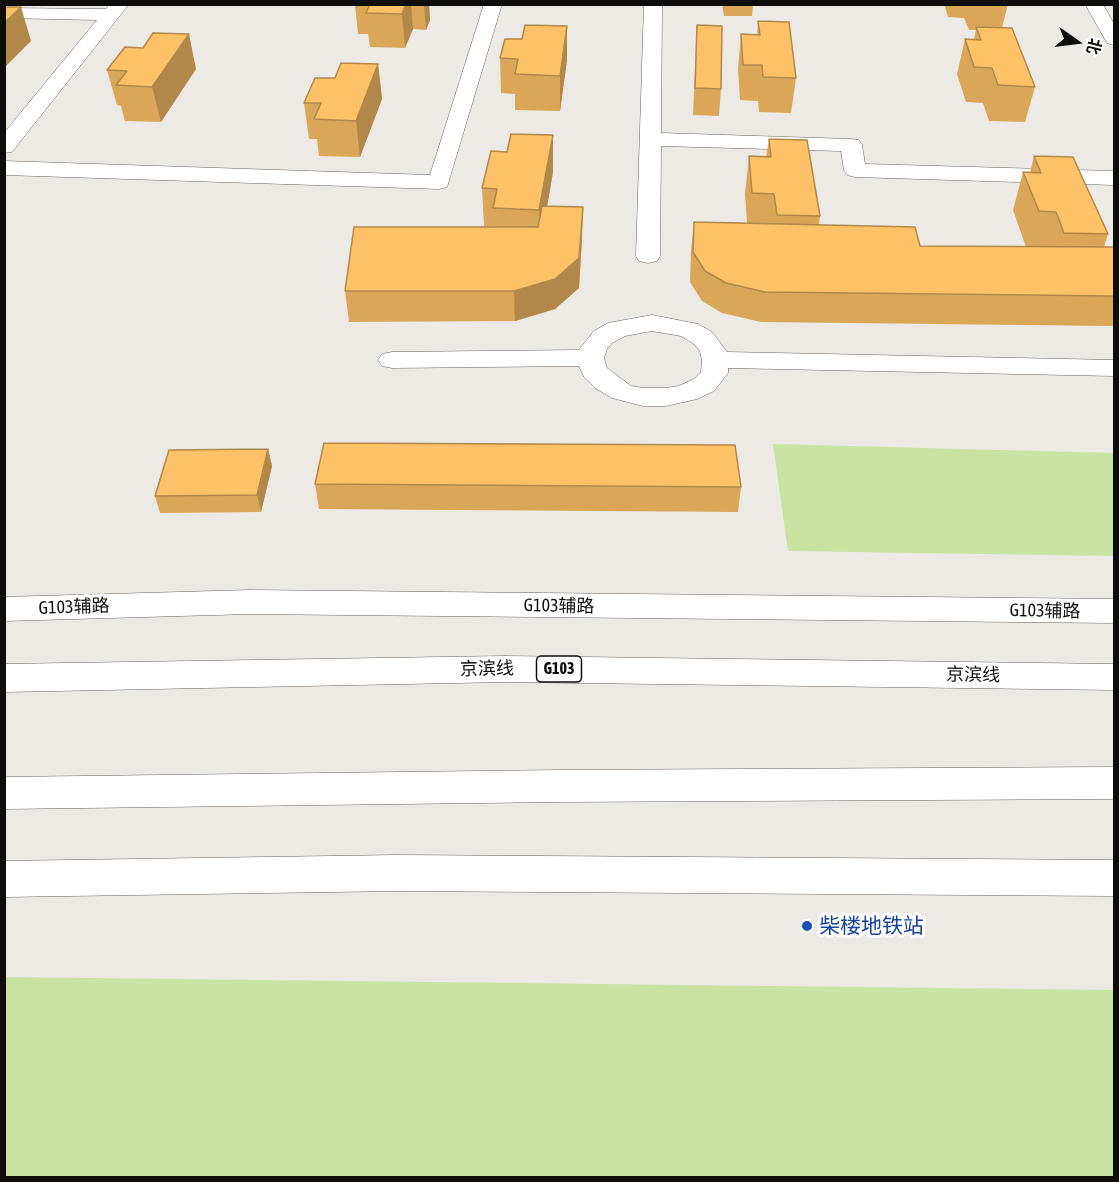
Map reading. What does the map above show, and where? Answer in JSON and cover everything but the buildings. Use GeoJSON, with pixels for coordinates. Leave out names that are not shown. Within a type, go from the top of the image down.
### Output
{"type":"FeatureCollection","features":[{"type":"Feature","properties":{"kind":"main road"},"geometry":{"type":"LineString","coordinates":[[4,168],[439,182],[493,4]]}},
{"type":"Feature","properties":{"kind":"main road"},"geometry":{"type":"LineString","coordinates":[[648,256],[653,4]]}},
{"type":"Feature","properties":{"kind":"main road"},"geometry":{"type":"LineString","coordinates":[[1094,4],[1114,39]]}},
{"type":"Feature","properties":{"kind":"main road"},"geometry":{"type":"LineString","coordinates":[[4,13],[115,10]]}},
{"type":"Feature","properties":{"kind":"main road"},"geometry":{"type":"LineString","coordinates":[[4,147],[115,10]]}},
{"type":"Feature","properties":{"kind":"main road"},"geometry":{"type":"LineString","coordinates":[[649,139],[851,145],[855,170],[1114,178]]}},
{"type":"Feature","properties":{"kind":"main road"},"geometry":{"type":"LineString","coordinates":[[652,323],[672,325],[703,338],[713,349],[716,360],[714,373],[704,385],[676,395],[643,397],[622,392],[605,382],[594,371],[590,358],[594,346],[603,337],[617,329],[652,323]]}},
{"type":"Feature","properties":{"kind":"main road"},"geometry":{"type":"LineString","coordinates":[[392,360],[590,358]]}},
{"type":"Feature","properties":{"kind":"main road"},"geometry":{"type":"LineString","coordinates":[[716,360],[1114,368]]}},
{"type":"Feature","properties":{"kind":"main road","name":"G103辅路"},"geometry":{"type":"LineString","coordinates":[[4,609],[261,602],[1114,611]]}},
{"type":"Feature","properties":{"kind":"main road"},"geometry":{"type":"LineString","coordinates":[[4,657],[105,677]]}},
{"type":"Feature","properties":{"kind":"main road","name":"京滨线"},"geometry":{"type":"LineString","coordinates":[[4,678],[505,669],[1114,677]]}},
{"type":"Feature","properties":{"kind":"main road"},"geometry":{"type":"LineString","coordinates":[[4,793],[560,786],[1114,783]]}},
{"type":"Feature","properties":{"kind":"main road"},"geometry":{"type":"LineString","coordinates":[[4,879],[397,873],[1114,878]]}},
{"type":"Feature","properties":{"kind":"green space"},"geometry":{"type":"Polygon","coordinates":[[[773,444],[1114,453],[1114,556],[788,551],[773,444]]]}},
{"type":"Feature","properties":{"kind":"green space"},"geometry":{"type":"Polygon","coordinates":[[[4,977],[1114,990],[1114,1177],[5,1177],[4,977]]]}},
{"type":"Feature","properties":{"kind":"place","name":"柴楼地铁站"},"geometry":{"type":"Point","coordinates":[807,926]}}]}
